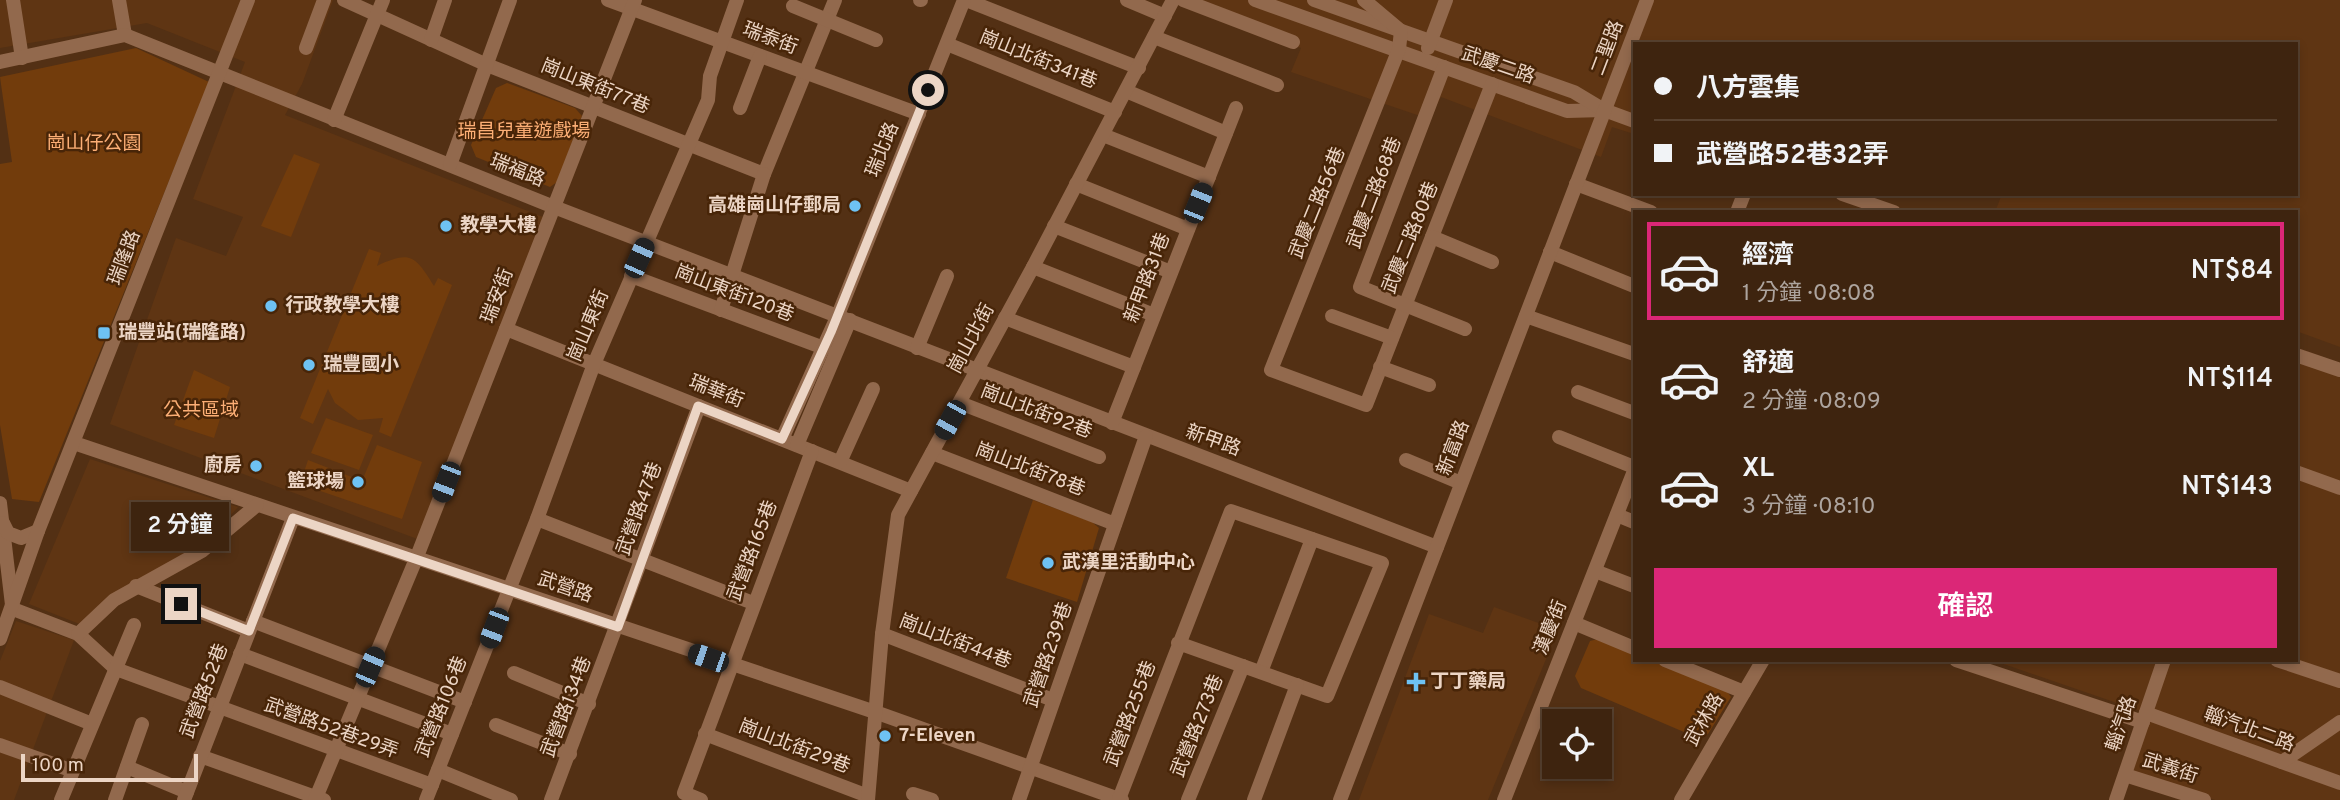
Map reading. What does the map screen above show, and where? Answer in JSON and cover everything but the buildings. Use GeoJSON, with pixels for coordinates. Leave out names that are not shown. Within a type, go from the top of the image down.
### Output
{"type":"FeatureCollection","features":[{"type":"Feature","properties":{"kind":"street"},"geometry":{"type":"LineString","coordinates":[[13,0],[22,58]]}},
{"type":"Feature","properties":{"kind":"street"},"geometry":{"type":"LineString","coordinates":[[0,62],[125,35],[119,0]]}},
{"type":"Feature","properties":{"kind":"street","name":"瑞隆路"},"geometry":{"type":"LineString","coordinates":[[0,639],[13,609],[38,531],[248,0]]}},
{"type":"Feature","properties":{"kind":"street"},"geometry":{"type":"LineString","coordinates":[[306,48],[324,0]]}},
{"type":"Feature","properties":{"kind":"street","name":"崗山東街77巷"},"geometry":{"type":"LineString","coordinates":[[344,0],[487,65],[764,174]]}},
{"type":"Feature","properties":{"kind":"street"},"geometry":{"type":"LineString","coordinates":[[334,120],[383,0]]}},
{"type":"Feature","properties":{"kind":"street"},"geometry":{"type":"LineString","coordinates":[[431,40],[445,0]]}},
{"type":"Feature","properties":{"kind":"street"},"geometry":{"type":"LineString","coordinates":[[450,165],[510,0]]}},
{"type":"Feature","properties":{"kind":"street","name":"瑞泰街"},"geometry":{"type":"LineString","coordinates":[[608,0],[634,4],[721,41],[919,114]]}},
{"type":"Feature","properties":{"kind":"street","name":"崗山東街"},"geometry":{"type":"LineString","coordinates":[[509,590],[594,364],[708,100],[710,76],[737,0]]}},
{"type":"Feature","properties":{"kind":"street"},"geometry":{"type":"LineString","coordinates":[[721,310],[764,174],[835,0]]}},
{"type":"Feature","properties":{"kind":"street"},"geometry":{"type":"LineString","coordinates":[[965,0],[1139,68]]}},
{"type":"Feature","properties":{"kind":"street","name":"瑞北路"},"geometry":{"type":"LineString","coordinates":[[844,318],[919,114],[965,0]]}},
{"type":"Feature","properties":{"kind":"street"},"geometry":{"type":"LineString","coordinates":[[1127,0],[1165,16]]}},
{"type":"Feature","properties":{"kind":"street","name":"崗山北街"},"geometry":{"type":"LineString","coordinates":[[868,798],[882,634],[898,515],[1033,267],[1173,0]]}},
{"type":"Feature","properties":{"kind":"street"},"geometry":{"type":"LineString","coordinates":[[1183,0],[1293,41]]}},
{"type":"Feature","properties":{"kind":"street","name":"武慶二路"},"geometry":{"type":"LineString","coordinates":[[1255,0],[1567,111],[1604,110]]}},
{"type":"Feature","properties":{"kind":"street"},"geometry":{"type":"LineString","coordinates":[[1314,0],[1401,32],[1399,50]]}},
{"type":"Feature","properties":{"kind":"street","name":"武慶二路"},"geometry":{"type":"LineString","coordinates":[[1364,0],[1401,32],[1574,92],[1604,110],[1633,121]]}},
{"type":"Feature","properties":{"kind":"street"},"geometry":{"type":"LineString","coordinates":[[1423,59],[1446,0]]}},
{"type":"Feature","properties":{"kind":"street","name":"二聖路"},"geometry":{"type":"LineString","coordinates":[[1604,110],[1647,0]]}},
{"type":"Feature","properties":{"kind":"street","name":"瑞安街"},"geometry":{"type":"LineString","coordinates":[[318,799],[335,751],[416,559],[634,4]]}},
{"type":"Feature","properties":{"kind":"street"},"geometry":{"type":"LineString","coordinates":[[793,6],[876,40]]}},
{"type":"Feature","properties":{"kind":"street","name":"瑞福路"},"geometry":{"type":"LineString","coordinates":[[125,35],[219,75],[976,371]]}},
{"type":"Feature","properties":{"kind":"street"},"geometry":{"type":"LineString","coordinates":[[1154,37],[1277,85]]}},
{"type":"Feature","properties":{"kind":"street","name":"崗山北街341巷"},"geometry":{"type":"LineString","coordinates":[[947,44],[1115,112]]}},
{"type":"Feature","properties":{"kind":"street","name":"武慶二路56巷"},"geometry":{"type":"LineString","coordinates":[[1366,405],[1270,370],[1399,50]]}},
{"type":"Feature","properties":{"kind":"street"},"geometry":{"type":"LineString","coordinates":[[740,108],[760,56]]}},
{"type":"Feature","properties":{"kind":"street","name":"武慶二路68巷"},"geometry":{"type":"LineString","coordinates":[[1405,305],[1360,287],[1444,67]]}},
{"type":"Feature","properties":{"kind":"street","name":"武慶二路80巷"},"geometry":{"type":"LineString","coordinates":[[1366,405],[1492,84]]}},
{"type":"Feature","properties":{"kind":"street"},"geometry":{"type":"LineString","coordinates":[[1126,91],[1226,133]]}},
{"type":"Feature","properties":{"kind":"street","name":"新甲路31巷"},"geometry":{"type":"LineString","coordinates":[[1112,423],[1236,108]]}},
{"type":"Feature","properties":{"kind":"street","name":"新富路"},"geometry":{"type":"LineString","coordinates":[[1340,800],[1604,110]]}},
{"type":"Feature","properties":{"kind":"street"},"geometry":{"type":"LineString","coordinates":[[1103,135],[1209,177]]}},
{"type":"Feature","properties":{"kind":"street"},"geometry":{"type":"LineString","coordinates":[[1076,184],[1188,229]]}},
{"type":"Feature","properties":{"kind":"street"},"geometry":{"type":"LineString","coordinates":[[1576,184],[1646,210]]}},
{"type":"Feature","properties":{"kind":"street"},"geometry":{"type":"LineString","coordinates":[[1848,196],[1889,210]]}},
{"type":"Feature","properties":{"kind":"street"},"geometry":{"type":"LineString","coordinates":[[1054,226],[1171,272]]}},
{"type":"Feature","properties":{"kind":"street"},"geometry":{"type":"LineString","coordinates":[[1432,237],[1492,262]]}},
{"type":"Feature","properties":{"kind":"street"},"geometry":{"type":"LineString","coordinates":[[1550,252],[1633,286]]}},
{"type":"Feature","properties":{"kind":"street"},"geometry":{"type":"LineString","coordinates":[[1033,267],[1154,315]]}},
{"type":"Feature","properties":{"kind":"street","name":"崗山東街120巷"},"geometry":{"type":"LineString","coordinates":[[631,276],[824,348]]}},
{"type":"Feature","properties":{"kind":"street"},"geometry":{"type":"LineString","coordinates":[[917,348],[947,276]]}},
{"type":"Feature","properties":{"kind":"street"},"geometry":{"type":"LineString","coordinates":[[1405,305],[1465,329]]}},
{"type":"Feature","properties":{"kind":"street"},"geometry":{"type":"LineString","coordinates":[[1332,316],[1392,338]]}},
{"type":"Feature","properties":{"kind":"street"},"geometry":{"type":"LineString","coordinates":[[1526,316],[1633,354]]}},
{"type":"Feature","properties":{"kind":"street"},"geometry":{"type":"LineString","coordinates":[[782,439],[824,348],[844,318]]}},
{"type":"Feature","properties":{"kind":"street"},"geometry":{"type":"LineString","coordinates":[[797,445],[844,318]]}},
{"type":"Feature","properties":{"kind":"street"},"geometry":{"type":"LineString","coordinates":[[1005,318],[1134,367]]}},
{"type":"Feature","properties":{"kind":"street","name":"瑞華街"},"geometry":{"type":"LineString","coordinates":[[506,329],[911,491]]}},
{"type":"Feature","properties":{"kind":"street"},"geometry":{"type":"LineString","coordinates":[[2298,356],[2340,370]]}},
{"type":"Feature","properties":{"kind":"street"},"geometry":{"type":"LineString","coordinates":[[1380,367],[1429,385]]}},
{"type":"Feature","properties":{"kind":"street","name":"新甲路"},"geometry":{"type":"LineString","coordinates":[[976,371],[1437,547]]}},
{"type":"Feature","properties":{"kind":"street"},"geometry":{"type":"LineString","coordinates":[[840,462],[873,389]]}},
{"type":"Feature","properties":{"kind":"street"},"geometry":{"type":"LineString","coordinates":[[1578,392],[1633,413]]}},
{"type":"Feature","properties":{"kind":"street","name":"崗山北街92巷"},"geometry":{"type":"LineString","coordinates":[[960,403],[1098,457]]}},
{"type":"Feature","properties":{"kind":"street","name":"武營路47巷"},"geometry":{"type":"LineString","coordinates":[[618,627],[698,406]]}},
{"type":"Feature","properties":{"kind":"street","name":"武營路239巷"},"geometry":{"type":"LineString","coordinates":[[1019,800],[1146,436]]}},
{"type":"Feature","properties":{"kind":"street"},"geometry":{"type":"LineString","coordinates":[[1559,437],[1633,469]]}},
{"type":"Feature","properties":{"kind":"street","name":"武營路"},"geometry":{"type":"LineString","coordinates":[[74,443],[875,712],[1030,768],[1098,796],[1121,799]]}},
{"type":"Feature","properties":{"kind":"street","name":"武營路165巷"},"geometry":{"type":"LineString","coordinates":[[701,800],[684,793],[812,451]]}},
{"type":"Feature","properties":{"kind":"street","name":"崗山北街78巷"},"geometry":{"type":"LineString","coordinates":[[932,453],[1115,524]]}},
{"type":"Feature","properties":{"kind":"street"},"geometry":{"type":"LineString","coordinates":[[1406,460],[1461,483]]}},
{"type":"Feature","properties":{"kind":"street","name":"漢慶街"},"geometry":{"type":"LineString","coordinates":[[1504,800],[1633,472]]}},
{"type":"Feature","properties":{"kind":"street"},"geometry":{"type":"LineString","coordinates":[[2298,473],[2340,488]]}},
{"type":"Feature","properties":{"kind":"street"},"geometry":{"type":"LineString","coordinates":[[0,503],[3,523],[3,571],[0,589]]}},
{"type":"Feature","properties":{"kind":"street"},"geometry":{"type":"LineString","coordinates":[[78,634],[114,600],[202,551],[257,505]]}},
{"type":"Feature","properties":{"kind":"street","name":"武營路255巷"},"geometry":{"type":"LineString","coordinates":[[1121,799],[1178,643],[1231,511],[1312,539]]}},
{"type":"Feature","properties":{"kind":"street"},"geometry":{"type":"LineString","coordinates":[[1617,515],[1633,522]]}},
{"type":"Feature","properties":{"kind":"street","name":"武營路52巷"},"geometry":{"type":"LineString","coordinates":[[185,796],[293,518]]}},
{"type":"Feature","properties":{"kind":"street"},"geometry":{"type":"LineString","coordinates":[[537,519],[753,603]]}},
{"type":"Feature","properties":{"kind":"street"},"geometry":{"type":"LineString","coordinates":[[3,523],[8,533],[21,538],[38,531]]}},
{"type":"Feature","properties":{"kind":"street","name":"瑞隆路"},"geometry":{"type":"LineString","coordinates":[[3,571],[38,531]]}},
{"type":"Feature","properties":{"kind":"street"},"geometry":{"type":"LineString","coordinates":[[1178,643],[1327,696],[1381,564],[1312,539],[1261,672]]}},
{"type":"Feature","properties":{"kind":"street"},"geometry":{"type":"LineString","coordinates":[[3,571],[23,578]]}},
{"type":"Feature","properties":{"kind":"street"},"geometry":{"type":"LineString","coordinates":[[3,571],[13,609],[78,634],[116,668]]}},
{"type":"Feature","properties":{"kind":"street"},"geometry":{"type":"LineString","coordinates":[[1595,571],[1633,586]]}},
{"type":"Feature","properties":{"kind":"street"},"geometry":{"type":"LineString","coordinates":[[136,586],[465,702]]}},
{"type":"Feature","properties":{"kind":"street","name":"武營路106巷"},"geometry":{"type":"LineString","coordinates":[[426,800],[509,590]]}},
{"type":"Feature","properties":{"kind":"street"},"geometry":{"type":"LineString","coordinates":[[1574,623],[1633,648]]}},
{"type":"Feature","properties":{"kind":"street"},"geometry":{"type":"LineString","coordinates":[[61,800],[134,625]]}},
{"type":"Feature","properties":{"kind":"street","name":"武營路134巷"},"geometry":{"type":"LineString","coordinates":[[551,800],[618,627]]}},
{"type":"Feature","properties":{"kind":"street","name":"崗山北街44巷"},"geometry":{"type":"LineString","coordinates":[[882,634],[1053,700]]}},
{"type":"Feature","properties":{"kind":"street"},"geometry":{"type":"LineString","coordinates":[[240,654],[452,734]]}},
{"type":"Feature","properties":{"kind":"street"},"geometry":{"type":"LineString","coordinates":[[1670,662],[1744,691]]}},
{"type":"Feature","properties":{"kind":"street","name":"武林路"},"geometry":{"type":"LineString","coordinates":[[1681,800],[1762,662]]}},
{"type":"Feature","properties":{"kind":"street"},"geometry":{"type":"LineString","coordinates":[[1962,662],[2144,718]]}},
{"type":"Feature","properties":{"kind":"street","name":"輜汽路"},"geometry":{"type":"LineString","coordinates":[[2116,800],[2163,662]]}},
{"type":"Feature","properties":{"kind":"street"},"geometry":{"type":"LineString","coordinates":[[2283,662],[2340,681]]}},
{"type":"Feature","properties":{"kind":"street","name":"武營路273巷"},"geometry":{"type":"LineString","coordinates":[[1188,800],[1243,666]]}},
{"type":"Feature","properties":{"kind":"street","name":"武營路52巷29弄"},"geometry":{"type":"LineString","coordinates":[[116,668],[432,785]]}},
{"type":"Feature","properties":{"kind":"street"},"geometry":{"type":"LineString","coordinates":[[514,673],[589,704]]}},
{"type":"Feature","properties":{"kind":"street"},"geometry":{"type":"LineString","coordinates":[[1254,800],[1297,685]]}},
{"type":"Feature","properties":{"kind":"street"},"geometry":{"type":"LineString","coordinates":[[0,687],[92,724]]}},
{"type":"Feature","properties":{"kind":"street","name":"輜汽北二路"},"geometry":{"type":"LineString","coordinates":[[2144,718],[2340,783]]}},
{"type":"Feature","properties":{"kind":"street"},"geometry":{"type":"LineString","coordinates":[[2283,762],[2340,722]]}},
{"type":"Feature","properties":{"kind":"street"},"geometry":{"type":"LineString","coordinates":[[115,800],[142,724]]}},
{"type":"Feature","properties":{"kind":"street"},"geometry":{"type":"LineString","coordinates":[[496,724],[570,754]]}},
{"type":"Feature","properties":{"kind":"street","name":"崗山北街29巷"},"geometry":{"type":"LineString","coordinates":[[705,734],[868,798]]}},
{"type":"Feature","properties":{"kind":"street"},"geometry":{"type":"LineString","coordinates":[[0,745],[73,771]]}},
{"type":"Feature","properties":{"kind":"street"},"geometry":{"type":"LineString","coordinates":[[200,756],[318,799]]}},
{"type":"Feature","properties":{"kind":"street"},"geometry":{"type":"LineString","coordinates":[[127,767],[185,796]]}},
{"type":"Feature","properties":{"kind":"street"},"geometry":{"type":"LineString","coordinates":[[438,770],[511,800]]}},
{"type":"Feature","properties":{"kind":"street","name":"武義街"},"geometry":{"type":"LineString","coordinates":[[2125,775],[2204,800]]}},
{"type":"Feature","properties":{"kind":"street"},"geometry":{"type":"LineString","coordinates":[[913,794],[932,800]]}},
{"type":"Feature","properties":{"kind":"shaded area","name":"瑞豐國小"},"geometry":{"type":"Polygon","coordinates":[[[0,0],[333,0],[302,84],[285,115],[543,217],[420,540],[110,424],[176,238],[226,256],[243,217],[193,199],[245,62],[147,23],[0,48],[0,0]]]}},
{"type":"Feature","properties":{"kind":"shaded area"},"geometry":{"type":"Polygon","coordinates":[[[1166,0],[2340,0],[2340,347],[2298,332],[2298,210],[1996,210],[2001,196],[2298,196],[2298,42],[1633,42],[1633,134],[1612,127],[1601,157],[1441,97],[1429,119],[1291,72],[1301,48],[1166,0]]]}},
{"type":"Feature","properties":{"kind":"shaded area"},"geometry":{"type":"Polygon","coordinates":[[[2298,358],[2340,373],[2340,800],[2215,800],[2132,773],[2152,715],[1998,662],[2298,662],[2298,358]]]}},
{"type":"Feature","properties":{"kind":"shaded area"},"geometry":{"type":"Polygon","coordinates":[[[90,459],[238,507],[204,544],[129,584],[82,625],[29,604],[90,459]]]}},
{"type":"Feature","properties":{"kind":"shaded area"},"geometry":{"type":"Polygon","coordinates":[[[1494,607],[1558,630],[1488,800],[1359,800],[1429,614],[1483,633],[1494,607]]]}},
{"type":"Feature","properties":{"kind":"shaded area"},"geometry":{"type":"Polygon","coordinates":[[[16,621],[74,640],[14,800],[0,800],[0,661],[16,621]]]}},
{"type":"Feature","properties":{"kind":"green space","name":"崗山仔公園"},"geometry":{"type":"Polygon","coordinates":[[[136,48],[209,82],[39,502],[12,499],[0,425],[0,164],[12,162],[0,77],[136,48]]]}},
{"type":"Feature","properties":{"kind":"green space","name":"瑞昌兒童遊戲場"},"geometry":{"type":"Polygon","coordinates":[[[507,83],[575,108],[582,116],[557,182],[550,187],[476,157],[471,145],[496,88],[507,83]]]}},
{"type":"Feature","properties":{"kind":"green space"},"geometry":{"type":"Polygon","coordinates":[[[294,154],[320,164],[291,237],[261,226],[294,154]]]}},
{"type":"Feature","properties":{"kind":"green space"},"geometry":{"type":"Polygon","coordinates":[[[369,249],[381,253],[377,266],[405,257],[417,262],[434,286],[438,278],[452,285],[391,437],[379,432],[383,418],[358,420],[335,403],[328,389],[313,424],[300,418],[369,249]]]}},
{"type":"Feature","properties":{"kind":"green space","name":"公共區域"},"geometry":{"type":"Polygon","coordinates":[[[194,370],[230,387],[214,438],[174,425],[194,370]]]}},
{"type":"Feature","properties":{"kind":"green space"},"geometry":{"type":"Polygon","coordinates":[[[326,418],[373,435],[359,470],[311,453],[326,418]]]}},
{"type":"Feature","properties":{"kind":"green space","name":"籃球場"},"geometry":{"type":"Polygon","coordinates":[[[377,445],[422,462],[402,519],[300,484],[308,460],[362,481],[377,445]]]}},
{"type":"Feature","properties":{"kind":"green space"},"geometry":{"type":"Polygon","coordinates":[[[1033,500],[1092,522],[1099,528],[1077,602],[1006,578],[1033,500]]]}},
{"type":"Feature","properties":{"kind":"green space"},"geometry":{"type":"Polygon","coordinates":[[[1598,639],[1633,654],[1633,662],[1655,662],[1726,690],[1731,697],[1708,734],[1698,738],[1581,688],[1575,676],[1590,641],[1598,639]]]}},
{"type":"Feature","properties":{"kind":"place","name":"高雄崗山仔郵局"},"geometry":{"type":"Point","coordinates":[855,206]}},
{"type":"Feature","properties":{"kind":"place","name":"教學大樓"},"geometry":{"type":"Point","coordinates":[446,226]}},
{"type":"Feature","properties":{"kind":"place","name":"行政教學大樓"},"geometry":{"type":"Point","coordinates":[271,306]}},
{"type":"Feature","properties":{"kind":"place","name":"瑞豐站(瑞隆路)"},"geometry":{"type":"Point","coordinates":[104,333]}},
{"type":"Feature","properties":{"kind":"place","name":"瑞豐國小"},"geometry":{"type":"Point","coordinates":[309,365]}},
{"type":"Feature","properties":{"kind":"place","name":"廚房"},"geometry":{"type":"Point","coordinates":[256,466]}},
{"type":"Feature","properties":{"kind":"place","name":"籃球場"},"geometry":{"type":"Point","coordinates":[358,482]}},
{"type":"Feature","properties":{"kind":"place","name":"武漢里活動中心"},"geometry":{"type":"Point","coordinates":[1048,563]}},
{"type":"Feature","properties":{"kind":"place","name":"丁丁藥局"},"geometry":{"type":"Point","coordinates":[1416,682]}},
{"type":"Feature","properties":{"kind":"place","name":"7-Eleven"},"geometry":{"type":"Point","coordinates":[885,736]}},
{"type":"Feature","properties":{"kind":"route"},"geometry":{"type":"LineString","coordinates":[[181,604],[249,631],[293,518],[618,627],[698,406],[782,439],[831,332],[928,90]]}}]}
